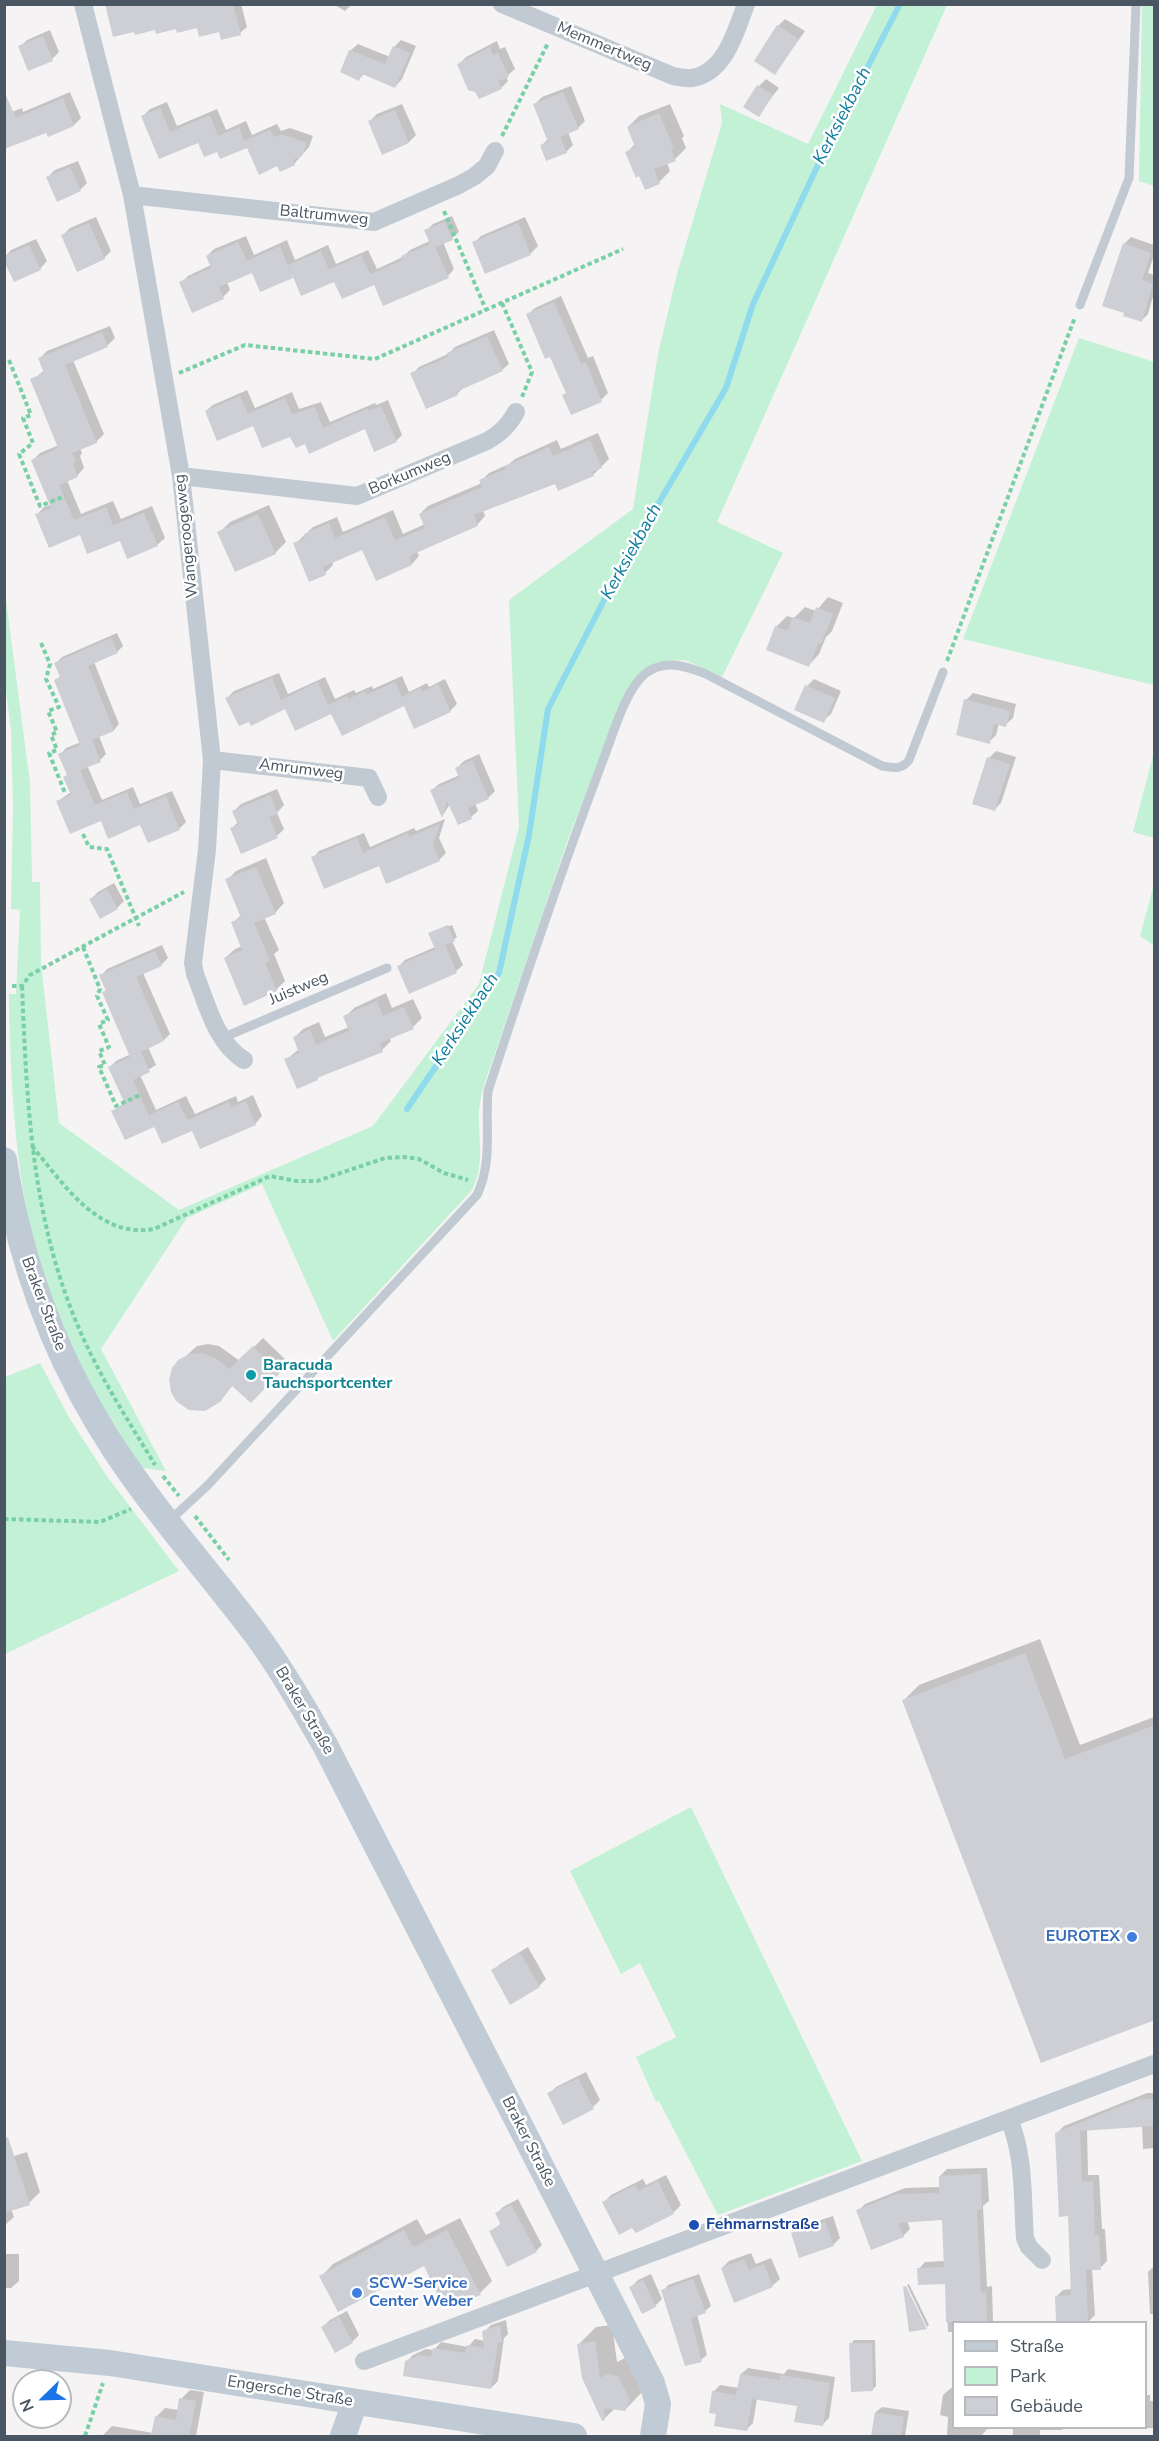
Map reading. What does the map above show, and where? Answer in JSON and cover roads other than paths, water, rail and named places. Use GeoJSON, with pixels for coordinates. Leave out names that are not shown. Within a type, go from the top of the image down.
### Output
{"type":"FeatureCollection","features":[{"type":"Feature","properties":{"kind":"main road","name":"Braker Straße"},"geometry":{"type":"LineString","coordinates":[[4,1160],[10,1199],[25,1259],[48,1322],[69,1370],[114,1449],[151,1499],[177,1513],[313,1724],[656,2394],[657,2414],[653,2436]]}},
{"type":"Feature","properties":{"kind":"main road","name":"Engersche Straße"},"geometry":{"type":"LineString","coordinates":[[4,2353],[110,2363],[574,2436]]}},
{"type":"Feature","properties":{"kind":"main road"},"geometry":{"type":"LineString","coordinates":[[343,2436],[354,2402]]}},
{"type":"Feature","properties":{"kind":"street","name":"Wangeroogeweg"},"geometry":{"type":"LineString","coordinates":[[83,4],[132,195],[181,476],[212,760],[210,813],[193,963],[195,974],[222,1038],[228,1048],[244,1060]]}},
{"type":"Feature","properties":{"kind":"street","name":"Memmertweg"},"geometry":{"type":"LineString","coordinates":[[502,4],[673,76],[692,78],[707,71],[720,61],[730,46],[747,4]]}},
{"type":"Feature","properties":{"kind":"street","name":"Baltrumweg"},"geometry":{"type":"LineString","coordinates":[[132,195],[374,222],[475,176],[487,166],[495,151]]}},
{"type":"Feature","properties":{"kind":"street","name":"Borkumweg"},"geometry":{"type":"LineString","coordinates":[[181,476],[357,496],[487,441],[500,434],[516,412]]}},
{"type":"Feature","properties":{"kind":"street","name":"Amrumweg"},"geometry":{"type":"LineString","coordinates":[[212,760],[369,778],[378,797]]}},
{"type":"Feature","properties":{"kind":"street"},"geometry":{"type":"LineString","coordinates":[[364,2361],[596,2276],[1155,2064]]}},
{"type":"Feature","properties":{"kind":"street"},"geometry":{"type":"LineString","coordinates":[[1009,2119],[1017,2139],[1021,2159],[1025,2238],[1029,2247],[1042,2260]]}},
{"type":"Feature","properties":{"kind":"lane"},"geometry":{"type":"LineString","coordinates":[[1080,305],[1130,178],[1136,4]]}},
{"type":"Feature","properties":{"kind":"lane"},"geometry":{"type":"LineString","coordinates":[[177,1513],[477,1195],[484,1180],[488,1158],[486,1117],[488,1091],[573,839],[622,712],[634,687],[644,674],[666,665],[683,665],[706,674],[882,766],[899,768],[909,760],[943,672]]}},
{"type":"Feature","properties":{"kind":"lane","name":"Juistweg"},"geometry":{"type":"LineString","coordinates":[[222,1038],[387,968]]}},
{"type":"Feature","properties":{"kind":"waterway","name":"Kerksiekbach"},"geometry":{"type":"LineString","coordinates":[[407,1109],[499,973],[529,835],[548,709],[619,571],[726,388],[753,304],[824,152],[900,4]]}},
{"type":"Feature","properties":{"kind":"place","name":"Baracuda Tauchsportcenter"},"geometry":{"type":"Point","coordinates":[251,1375]}},
{"type":"Feature","properties":{"kind":"place","name":"EUROTEX"},"geometry":{"type":"Point","coordinates":[1132,1937]}},
{"type":"Feature","properties":{"kind":"place","name":"Fehmarnstraße"},"geometry":{"type":"Point","coordinates":[694,2225]}},
{"type":"Feature","properties":{"kind":"place","name":"SCW-Service Center Weber"},"geometry":{"type":"Point","coordinates":[357,2293]}}]}
